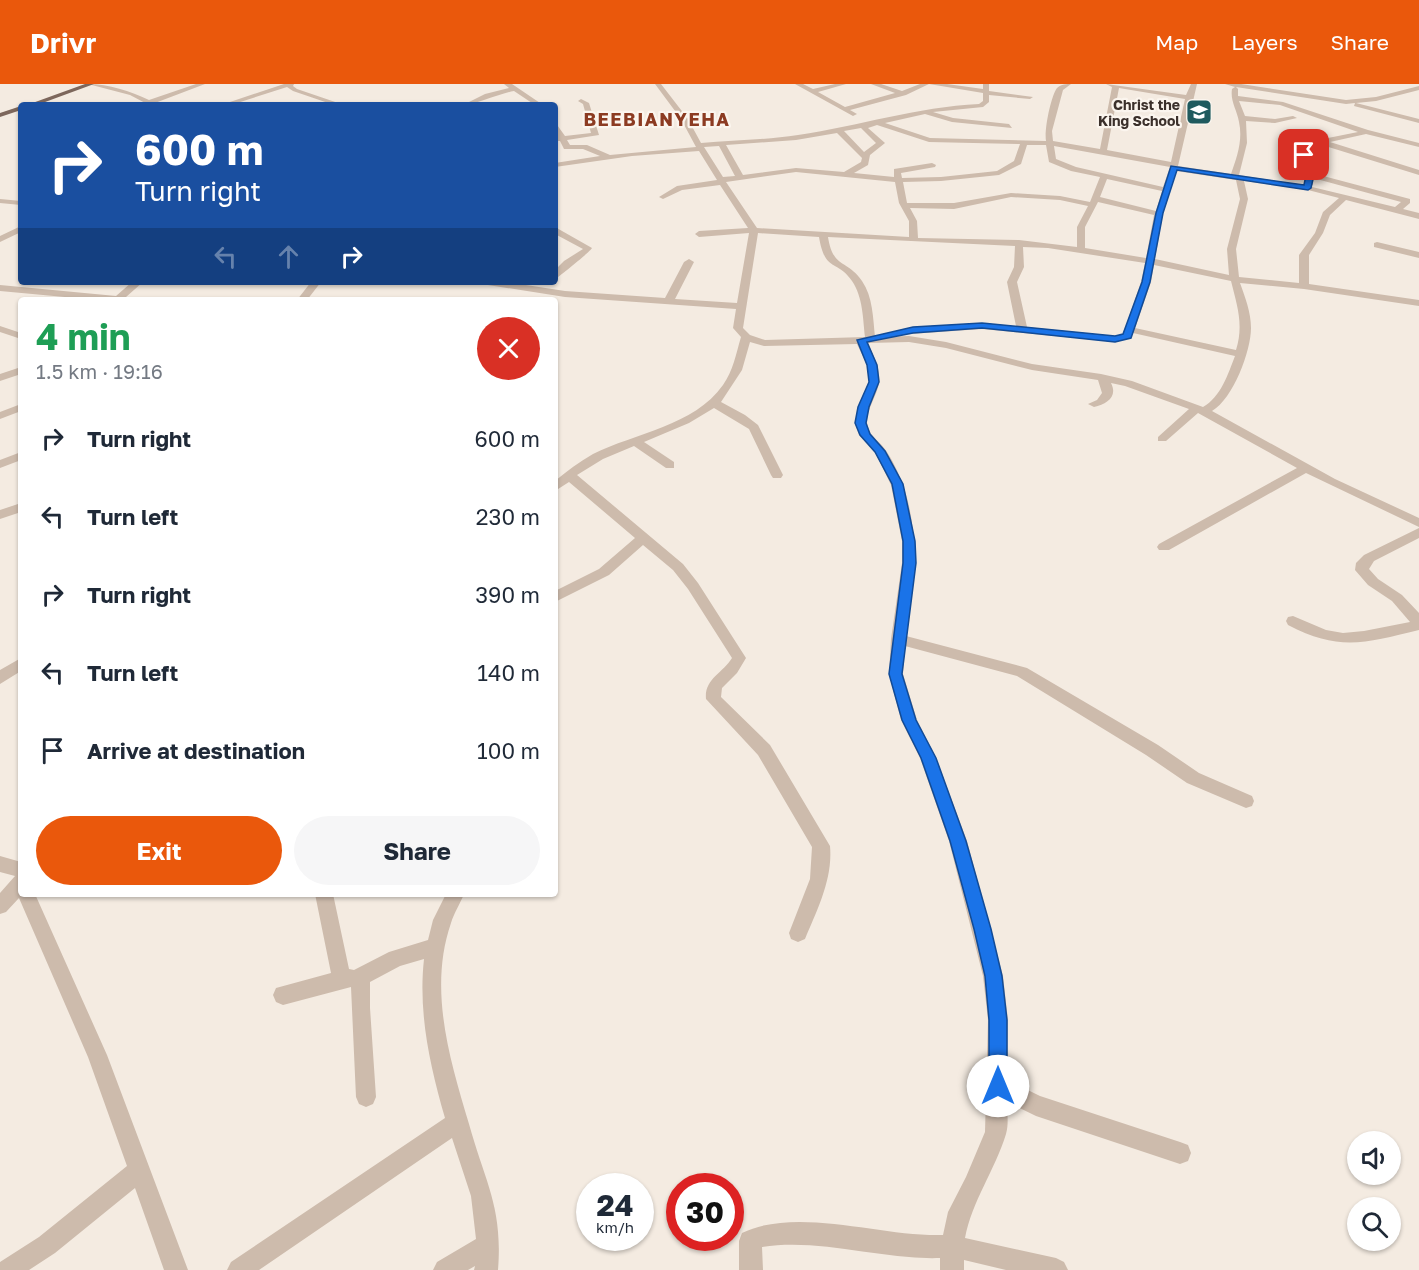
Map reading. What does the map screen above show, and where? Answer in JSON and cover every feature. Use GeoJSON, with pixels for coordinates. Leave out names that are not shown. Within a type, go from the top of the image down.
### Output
{"type":"FeatureCollection","features":[{"type":"Feature","properties":{"kind":"main road"},"geometry":{"type":"LineString","coordinates":[[39,102],[91,84]]}},
{"type":"Feature","properties":{"kind":"main road"},"geometry":{"type":"LineString","coordinates":[[0,115],[18,109]]}},
{"type":"Feature","properties":{"kind":"street"},"geometry":{"type":"LineString","coordinates":[[91,84],[132,94],[150,102],[202,84]]}},
{"type":"Feature","properties":{"kind":"street"},"geometry":{"type":"LineString","coordinates":[[506,84],[535,102]]}},
{"type":"Feature","properties":{"kind":"street"},"geometry":{"type":"LineString","coordinates":[[658,84],[684,119],[754,230],[738,328],[746,338],[764,343],[900,338],[937,343],[1032,367],[1128,383],[1200,410],[1305,469],[1419,523]]}},
{"type":"Feature","properties":{"kind":"street"},"geometry":{"type":"LineString","coordinates":[[798,84],[815,91],[871,124],[928,140],[1050,143],[1237,179],[1308,188],[1419,216]]}},
{"type":"Feature","properties":{"kind":"street"},"geometry":{"type":"LineString","coordinates":[[815,91],[843,84]]}},
{"type":"Feature","properties":{"kind":"street"},"geometry":{"type":"LineString","coordinates":[[874,84],[903,94]]}},
{"type":"Feature","properties":{"kind":"street"},"geometry":{"type":"LineString","coordinates":[[844,109],[903,94],[926,84]]}},
{"type":"Feature","properties":{"kind":"street"},"geometry":{"type":"LineString","coordinates":[[932,84],[1030,97]]}},
{"type":"Feature","properties":{"kind":"street"},"geometry":{"type":"LineString","coordinates":[[1068,84],[1060,89],[1048,131],[1052,160],[1057,164],[1167,190]]}},
{"type":"Feature","properties":{"kind":"street"},"geometry":{"type":"LineString","coordinates":[[870,339],[913,330],[982,326],[1115,339],[1127,336],[1131,330],[1150,261],[1160,213],[1194,84]]}},
{"type":"Feature","properties":{"kind":"street"},"geometry":{"type":"LineString","coordinates":[[1396,84],[1409,89]]}},
{"type":"Feature","properties":{"kind":"street"},"geometry":{"type":"LineString","coordinates":[[234,102],[290,85],[295,90],[332,102]]}},
{"type":"Feature","properties":{"kind":"street"},"geometry":{"type":"LineString","coordinates":[[1103,152],[1112,85],[1189,97]]}},
{"type":"Feature","properties":{"kind":"street"},"geometry":{"type":"LineString","coordinates":[[1162,439],[1200,410],[1216,403],[1226,389],[1240,354],[1246,329],[1242,306],[1233,279],[1231,255],[1234,228],[1244,199],[1237,179],[1241,156],[1242,118],[1232,85],[1335,101],[1419,121]]}},
{"type":"Feature","properties":{"kind":"street"},"geometry":{"type":"LineString","coordinates":[[472,102],[487,95],[514,88]]}},
{"type":"Feature","properties":{"kind":"street"},"geometry":{"type":"LineString","coordinates":[[1335,101],[1376,99],[1419,88]]}},
{"type":"Feature","properties":{"kind":"street"},"geometry":{"type":"LineString","coordinates":[[558,165],[839,131],[941,108],[981,106],[986,102],[986,90]]}},
{"type":"Feature","properties":{"kind":"street"},"geometry":{"type":"LineString","coordinates":[[1236,98],[1281,103],[1366,132],[1419,144]]}},
{"type":"Feature","properties":{"kind":"street"},"geometry":{"type":"LineString","coordinates":[[558,133],[595,135],[586,103],[581,101]]}},
{"type":"Feature","properties":{"kind":"street"},"geometry":{"type":"LineString","coordinates":[[925,112],[952,120],[1009,126]]}},
{"type":"Feature","properties":{"kind":"street"},"geometry":{"type":"LineString","coordinates":[[1242,118],[1275,122],[1293,118]]}},
{"type":"Feature","properties":{"kind":"street"},"geometry":{"type":"LineString","coordinates":[[845,175],[865,163],[866,154],[881,143],[864,129],[871,124]]}},
{"type":"Feature","properties":{"kind":"street"},"geometry":{"type":"LineString","coordinates":[[839,131],[866,158]]}},
{"type":"Feature","properties":{"kind":"street"},"geometry":{"type":"LineString","coordinates":[[1308,188],[1310,175],[1304,151],[1321,142],[1366,132]]}},
{"type":"Feature","properties":{"kind":"street"},"geometry":{"type":"LineString","coordinates":[[558,134],[567,147],[584,147],[608,157]]}},
{"type":"Feature","properties":{"kind":"street"},"geometry":{"type":"LineString","coordinates":[[1353,136],[1399,150]]}},
{"type":"Feature","properties":{"kind":"street"},"geometry":{"type":"LineString","coordinates":[[663,197],[680,188],[796,170],[845,175],[949,179],[999,173],[1017,164],[1017,158],[1024,142]]}},
{"type":"Feature","properties":{"kind":"street"},"geometry":{"type":"LineString","coordinates":[[1321,142],[1377,162],[1419,173]]}},
{"type":"Feature","properties":{"kind":"street"},"geometry":{"type":"LineString","coordinates":[[722,144],[740,177]]}},
{"type":"Feature","properties":{"kind":"street"},"geometry":{"type":"LineString","coordinates":[[860,167],[898,176],[932,165]]}},
{"type":"Feature","properties":{"kind":"street"},"geometry":{"type":"LineString","coordinates":[[1310,175],[1407,201],[1397,210]]}},
{"type":"Feature","properties":{"kind":"street"},"geometry":{"type":"LineString","coordinates":[[898,176],[905,205],[913,221],[914,240]]}},
{"type":"Feature","properties":{"kind":"street"},"geometry":{"type":"LineString","coordinates":[[1080,250],[1081,227],[1095,202],[1104,176]]}},
{"type":"Feature","properties":{"kind":"street"},"geometry":{"type":"LineString","coordinates":[[905,205],[954,206],[1011,195],[1095,202],[1160,213]]}},
{"type":"Feature","properties":{"kind":"street"},"geometry":{"type":"LineString","coordinates":[[1304,286],[1304,255],[1319,233],[1326,213],[1345,197]]}},
{"type":"Feature","properties":{"kind":"street"},"geometry":{"type":"LineString","coordinates":[[0,201],[18,203]]}},
{"type":"Feature","properties":{"kind":"street"},"geometry":{"type":"LineString","coordinates":[[699,234],[754,230],[914,240],[1019,243],[1150,261],[1233,279],[1304,286],[1419,303]]}},
{"type":"Feature","properties":{"kind":"street"},"geometry":{"type":"LineString","coordinates":[[0,240],[18,231]]}},
{"type":"Feature","properties":{"kind":"street"},"geometry":{"type":"LineString","coordinates":[[558,232],[588,248],[558,273]]}},
{"type":"Feature","properties":{"kind":"street"},"geometry":{"type":"LineString","coordinates":[[823,235],[828,259],[856,280],[864,296],[874,382],[864,407],[861,423],[865,435],[880,451],[897,484],[909,541],[909,572],[898,639],[896,674],[898,687],[909,720],[939,786],[958,841],[993,976],[998,1020],[996,1132],[974,1185],[959,1212],[952,1246],[952,1270]]}},
{"type":"Feature","properties":{"kind":"street"},"geometry":{"type":"LineString","coordinates":[[0,240],[18,243]]}},
{"type":"Feature","properties":{"kind":"street"},"geometry":{"type":"LineString","coordinates":[[1019,243],[1020,267],[1012,282],[1022,329]]}},
{"type":"Feature","properties":{"kind":"street"},"geometry":{"type":"LineString","coordinates":[[1377,244],[1419,255]]}},
{"type":"Feature","properties":{"kind":"street"},"geometry":{"type":"LineString","coordinates":[[668,302],[689,262]]}},
{"type":"Feature","properties":{"kind":"street"},"geometry":{"type":"LineString","coordinates":[[115,297],[133,285]]}},
{"type":"Feature","properties":{"kind":"street"},"geometry":{"type":"LineString","coordinates":[[304,297],[314,285]]}},
{"type":"Feature","properties":{"kind":"street"},"geometry":{"type":"LineString","coordinates":[[508,285],[668,302],[742,306]]}},
{"type":"Feature","properties":{"kind":"street"},"geometry":{"type":"LineString","coordinates":[[541,290],[546,285]]}},
{"type":"Feature","properties":{"kind":"street"},"geometry":{"type":"LineString","coordinates":[[0,288],[92,297]]}},
{"type":"Feature","properties":{"kind":"street"},"geometry":{"type":"LineString","coordinates":[[0,329],[18,335]]}},
{"type":"Feature","properties":{"kind":"street"},"geometry":{"type":"LineString","coordinates":[[1131,330],[1240,354]]}},
{"type":"Feature","properties":{"kind":"street"},"geometry":{"type":"LineString","coordinates":[[558,484],[599,456],[685,421],[714,403],[737,370],[746,338]]}},
{"type":"Feature","properties":{"kind":"street"},"geometry":{"type":"LineString","coordinates":[[0,378],[18,371]]}},
{"type":"Feature","properties":{"kind":"street"},"geometry":{"type":"LineString","coordinates":[[1094,404],[1105,399],[1109,392],[1101,377]]}},
{"type":"Feature","properties":{"kind":"street"},"geometry":{"type":"LineString","coordinates":[[714,403],[741,417],[754,427],[777,475]]}},
{"type":"Feature","properties":{"kind":"street"},"geometry":{"type":"LineString","coordinates":[[0,416],[18,408]]}},
{"type":"Feature","properties":{"kind":"street"},"geometry":{"type":"LineString","coordinates":[[635,441],[670,465]]}},
{"type":"Feature","properties":{"kind":"street"},"geometry":{"type":"LineString","coordinates":[[0,464],[18,457]]}},
{"type":"Feature","properties":{"kind":"street"},"geometry":{"type":"LineString","coordinates":[[1164,547],[1305,469]]}},
{"type":"Feature","properties":{"kind":"street"},"geometry":{"type":"LineString","coordinates":[[569,475],[632,527],[642,539],[678,567],[737,653],[739,658],[734,670],[714,685],[712,691],[714,699],[764,750],[821,846],[823,859],[820,874],[798,933]]}},
{"type":"Feature","properties":{"kind":"street"},"geometry":{"type":"LineString","coordinates":[[0,515],[18,508]]}},
{"type":"Feature","properties":{"kind":"street"},"geometry":{"type":"LineString","coordinates":[[1293,621],[1330,637],[1362,636],[1419,623],[1396,598],[1373,582],[1362,570],[1363,563],[1370,556],[1400,545],[1419,532]]}},
{"type":"Feature","properties":{"kind":"street"},"geometry":{"type":"LineString","coordinates":[[558,595],[604,572],[642,539]]}},
{"type":"Feature","properties":{"kind":"street"},"geometry":{"type":"LineString","coordinates":[[898,639],[1022,672],[1152,750],[1193,778],[1246,801]]}},
{"type":"Feature","properties":{"kind":"street"},"geometry":{"type":"LineString","coordinates":[[0,678],[18,666]]}},
{"type":"Feature","properties":{"kind":"street"},"geometry":{"type":"LineString","coordinates":[[0,864],[18,869]]}},
{"type":"Feature","properties":{"kind":"street"},"geometry":{"type":"LineString","coordinates":[[0,906],[18,885]]}},
{"type":"Feature","properties":{"kind":"street"},"geometry":{"type":"LineString","coordinates":[[28,897],[97,1055],[176,1270]]}},
{"type":"Feature","properties":{"kind":"street"},"geometry":{"type":"LineString","coordinates":[[325,897],[360,1008],[366,1097]]}},
{"type":"Feature","properties":{"kind":"street"},"geometry":{"type":"LineString","coordinates":[[453,897],[443,916],[433,947],[434,1021],[446,1081],[485,1199],[489,1245],[486,1270]]}},
{"type":"Feature","properties":{"kind":"street"},"geometry":{"type":"LineString","coordinates":[[283,995],[352,978],[396,958],[433,947]]}},
{"type":"Feature","properties":{"kind":"street"},"geometry":{"type":"LineString","coordinates":[[998,1086],[1036,1105],[1180,1153]]}},
{"type":"Feature","properties":{"kind":"street"},"geometry":{"type":"LineString","coordinates":[[239,1270],[458,1122]]}},
{"type":"Feature","properties":{"kind":"street"},"geometry":{"type":"LineString","coordinates":[[8,1270],[47,1245],[139,1170]]}},
{"type":"Feature","properties":{"kind":"street"},"geometry":{"type":"LineString","coordinates":[[751,1270],[750,1241],[760,1236],[783,1233],[842,1237],[922,1247],[952,1246],[1056,1270]]}},
{"type":"Feature","properties":{"kind":"street"},"geometry":{"type":"LineString","coordinates":[[446,1270],[489,1245]]}},
{"type":"Feature","properties":{"kind":"place","name":"Christ the King School"},"geometry":{"type":"Point","coordinates":[1199,112]}},
{"type":"Feature","properties":{"kind":"district","name":"BEEBIANYEHA"},"geometry":{"type":"Point","coordinates":[657,119]}},
{"type":"Feature","properties":{"kind":"route"},"geometry":{"type":"LineString","coordinates":[[998,1086],[998,1020],[993,976],[982,929],[958,841],[939,786],[909,720],[898,687],[896,674],[898,639],[904,610],[909,541],[897,484],[880,451],[865,435],[861,423],[864,407],[874,382],[872,365],[861,340],[879,339],[913,330],[982,326],[1115,339],[1127,336],[1146,282],[1160,213],[1174,168],[1308,188],[1310,175],[1304,155]]}}]}
